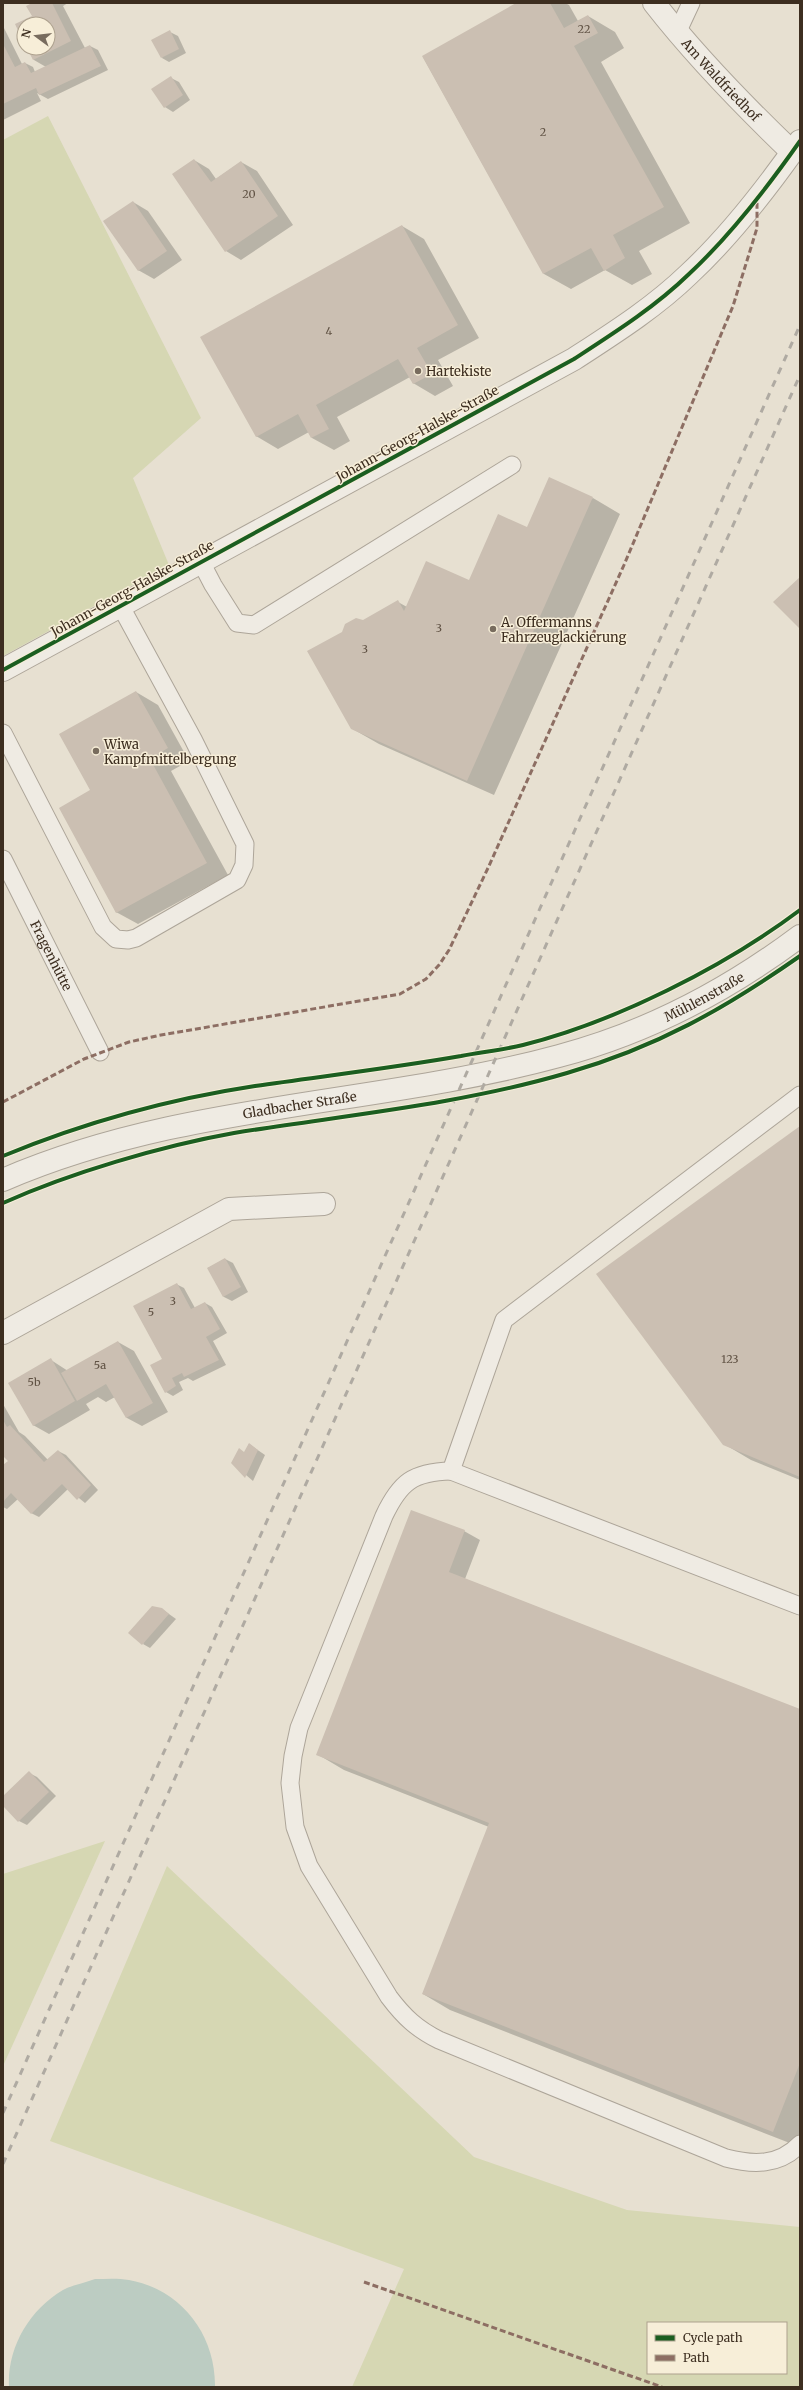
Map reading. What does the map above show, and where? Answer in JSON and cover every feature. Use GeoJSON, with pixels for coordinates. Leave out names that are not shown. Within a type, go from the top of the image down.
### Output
{"type":"FeatureCollection","features":[{"type":"Feature","properties":{"kind":"street","name":"Am Waldfriedhof"},"geometry":{"type":"LineString","coordinates":[[654,3],[677,33],[733,95],[796,147]]}},
{"type":"Feature","properties":{"kind":"street","name":"Johann-Georg-Halske-Straße"},"geometry":{"type":"LineString","coordinates":[[3,670],[574,359],[620,329],[694,269],[757,200],[796,147]]}},
{"type":"Feature","properties":{"kind":"street","name":"Mühlenstraße"},"geometry":{"type":"LineString","coordinates":[[600,1043],[696,1002],[755,968],[800,936]]}},
{"type":"Feature","properties":{"kind":"street","name":"Gladbacher Straße"},"geometry":{"type":"LineString","coordinates":[[3,1180],[78,1152],[186,1124],[261,1109],[473,1075],[561,1056],[600,1043]]}},
{"type":"Feature","properties":{"kind":"street"},"geometry":{"type":"LineString","coordinates":[[3,1333],[228,1209],[324,1204]]}},
{"type":"Feature","properties":{"kind":"lane"},"geometry":{"type":"LineString","coordinates":[[677,33],[691,3]]}},
{"type":"Feature","properties":{"kind":"lane"},"geometry":{"type":"LineString","coordinates":[[201,562],[212,585],[237,623],[254,625],[512,465]]}},
{"type":"Feature","properties":{"kind":"lane"},"geometry":{"type":"LineString","coordinates":[[3,733],[84,892],[103,927],[110,936],[121,940],[136,938],[237,880],[244,865],[245,844],[193,739],[120,605]]}},
{"type":"Feature","properties":{"kind":"lane","name":"Fragenhütte"},"geometry":{"type":"LineString","coordinates":[[3,860],[100,1052]]}},
{"type":"Feature","properties":{"kind":"lane"},"geometry":{"type":"LineString","coordinates":[[451,1471],[504,1320],[800,1094]]}},
{"type":"Feature","properties":{"kind":"lane"},"geometry":{"type":"LineString","coordinates":[[800,1606],[451,1471],[420,1475],[405,1483],[394,1495],[384,1516],[300,1728],[291,1770],[292,1807],[295,1827],[309,1866],[382,1987],[404,2016],[420,2030],[439,2040],[726,2158],[740,2162],[764,2163],[786,2156],[800,2144]]}},
{"type":"Feature","properties":{"kind":"green space"},"geometry":{"type":"Polygon","coordinates":[[[48,116],[201,418],[133,478],[169,565],[3,656],[3,140],[48,116]]]}},
{"type":"Feature","properties":{"kind":"green space"},"geometry":{"type":"Polygon","coordinates":[[[105,1841],[13,2044],[3,2066],[3,1874],[105,1841]]]}},
{"type":"Feature","properties":{"kind":"green space"},"geometry":{"type":"Polygon","coordinates":[[[167,1866],[474,2157],[627,2210],[800,2227],[800,2387],[352,2387],[404,2269],[50,2141],[167,1866]]]}},
{"type":"Feature","properties":{"kind":"shaded area"},"geometry":{"type":"Polygon","coordinates":[[[95,2279],[125,2279],[148,2285],[165,2293],[179,2304],[192,2317],[202,2333],[214,2368],[215,2387],[9,2387],[9,2372],[16,2344],[30,2319],[51,2298],[63,2290],[95,2279]]]}},
{"type":"Feature","properties":{"kind":"building"},"geometry":{"type":"Polygon","coordinates":[[[32,3],[52,3],[71,41],[56,48],[56,16],[32,16],[26,6],[32,3]]]}},
{"type":"Feature","properties":{"kind":"building"},"geometry":{"type":"Polygon","coordinates":[[[516,3],[550,3],[564,28],[588,15],[598,33],[574,46],[664,207],[613,235],[625,258],[604,271],[591,248],[543,274],[422,56],[516,3]]]}},
{"type":"Feature","properties":{"kind":"building"},"geometry":{"type":"Polygon","coordinates":[[[170,30],[179,49],[161,58],[151,40],[170,30]]]}},
{"type":"Feature","properties":{"kind":"building"},"geometry":{"type":"Polygon","coordinates":[[[3,44],[15,67],[25,62],[31,73],[90,45],[101,66],[39,95],[36,88],[3,104],[3,44]]]}},
{"type":"Feature","properties":{"kind":"building"},"geometry":{"type":"Polygon","coordinates":[[[31,56],[41,56],[33,60],[31,56]]]}},
{"type":"Feature","properties":{"kind":"building"},"geometry":{"type":"Polygon","coordinates":[[[171,76],[183,95],[164,108],[151,89],[171,76]]]}},
{"type":"Feature","properties":{"kind":"building"},"geometry":{"type":"Polygon","coordinates":[[[194,159],[211,182],[241,161],[278,216],[225,252],[172,174],[194,159]]]}},
{"type":"Feature","properties":{"kind":"building"},"geometry":{"type":"Polygon","coordinates":[[[133,201],[167,251],[138,271],[103,221],[133,201]]]}},
{"type":"Feature","properties":{"kind":"building"},"geometry":{"type":"Polygon","coordinates":[[[402,225],[458,325],[417,348],[432,374],[413,384],[398,359],[316,405],[329,429],[311,438],[298,414],[256,437],[200,337],[402,225]]]}},
{"type":"Feature","properties":{"kind":"building"},"geometry":{"type":"Polygon","coordinates":[[[549,477],[593,497],[467,781],[351,729],[307,651],[342,632],[345,624],[356,618],[363,620],[398,600],[404,611],[426,561],[469,580],[498,514],[527,527],[549,477]]]}},
{"type":"Feature","properties":{"kind":"building"},"geometry":{"type":"Polygon","coordinates":[[[800,577],[800,629],[773,602],[800,577]]]}},
{"type":"Feature","properties":{"kind":"building"},"geometry":{"type":"Polygon","coordinates":[[[136,691],[168,748],[150,759],[207,863],[116,913],[59,808],[90,790],[59,734],[136,691]]]}},
{"type":"Feature","properties":{"kind":"building"},"geometry":{"type":"Polygon","coordinates":[[[800,1126],[800,1477],[723,1445],[596,1274],[800,1126]]]}},
{"type":"Feature","properties":{"kind":"building"},"geometry":{"type":"Polygon","coordinates":[[[225,1258],[241,1287],[223,1297],[207,1268],[225,1258]]]}},
{"type":"Feature","properties":{"kind":"building"},"geometry":{"type":"Polygon","coordinates":[[[177,1283],[191,1309],[205,1302],[220,1329],[206,1337],[219,1360],[184,1377],[182,1373],[172,1378],[176,1386],[165,1393],[150,1365],[162,1359],[133,1306],[177,1283]]]}},
{"type":"Feature","properties":{"kind":"building"},"geometry":{"type":"Polygon","coordinates":[[[118,1341],[153,1403],[126,1418],[106,1384],[77,1401],[61,1373],[118,1341]]]}},
{"type":"Feature","properties":{"kind":"building"},"geometry":{"type":"Polygon","coordinates":[[[51,1358],[75,1401],[33,1426],[8,1383],[51,1358]]]}},
{"type":"Feature","properties":{"kind":"building"},"geometry":{"type":"Polygon","coordinates":[[[3,1420],[7,1427],[10,1425],[44,1462],[58,1450],[91,1485],[77,1500],[62,1484],[31,1514],[11,1493],[3,1502],[3,1465],[8,1461],[3,1456],[3,1420]]]}},
{"type":"Feature","properties":{"kind":"building"},"geometry":{"type":"Polygon","coordinates":[[[249,1443],[258,1450],[245,1478],[231,1463],[239,1448],[244,1452],[249,1443]]]}},
{"type":"Feature","properties":{"kind":"building"},"geometry":{"type":"Polygon","coordinates":[[[411,1510],[465,1530],[449,1572],[800,1709],[800,2063],[773,2132],[422,1994],[489,1823],[316,1755],[411,1510]]]}},
{"type":"Feature","properties":{"kind":"building"},"geometry":{"type":"Polygon","coordinates":[[[152,1606],[162,1608],[169,1614],[142,1645],[128,1633],[152,1606]]]}},
{"type":"Feature","properties":{"kind":"building"},"geometry":{"type":"Polygon","coordinates":[[[29,1771],[49,1792],[18,1822],[3,1806],[3,1796],[29,1771]]]}},
{"type":"Feature","properties":{"kind":"railway"},"geometry":{"type":"LineString","coordinates":[[3,2113],[800,325]]}},
{"type":"Feature","properties":{"kind":"railway"},"geometry":{"type":"LineString","coordinates":[[3,2164],[800,375]]}},
{"type":"Feature","properties":{"kind":"marked path"},"geometry":{"type":"LineString","coordinates":[[3,1102],[84,1059],[129,1042],[161,1035],[400,994],[426,979],[439,965],[449,950],[488,868],[624,565],[733,306],[757,228],[757,200]]}},
{"type":"Feature","properties":{"kind":"marked path"},"geometry":{"type":"LineString","coordinates":[[364,2282],[662,2387]]}},
{"type":"Feature","properties":{"kind":"cycle path"},"geometry":{"type":"LineString","coordinates":[[3,670],[574,359],[634,319],[662,298],[704,259],[748,210],[800,141]]}},
{"type":"Feature","properties":{"kind":"cycle path"},"geometry":{"type":"LineString","coordinates":[[3,1156],[95,1123],[159,1105],[223,1091],[500,1050],[558,1035],[631,1007],[703,972],[738,952],[800,910]]}},
{"type":"Feature","properties":{"kind":"cycle path"},"geometry":{"type":"LineString","coordinates":[[3,1203],[86,1171],[177,1145],[234,1133],[401,1108],[485,1093],[526,1084],[600,1063],[660,1039],[689,1025],[744,993],[800,956]]}},
{"type":"Feature","properties":{"kind":"place","name":"Hartekiste"},"geometry":{"type":"Point","coordinates":[418,371]}},
{"type":"Feature","properties":{"kind":"place","name":"A. Offermanns Fahrzeuglackierung"},"geometry":{"type":"Point","coordinates":[493,629]}},
{"type":"Feature","properties":{"kind":"place","name":"Wiwa Kampfmittelbergung"},"geometry":{"type":"Point","coordinates":[96,751]}}]}
